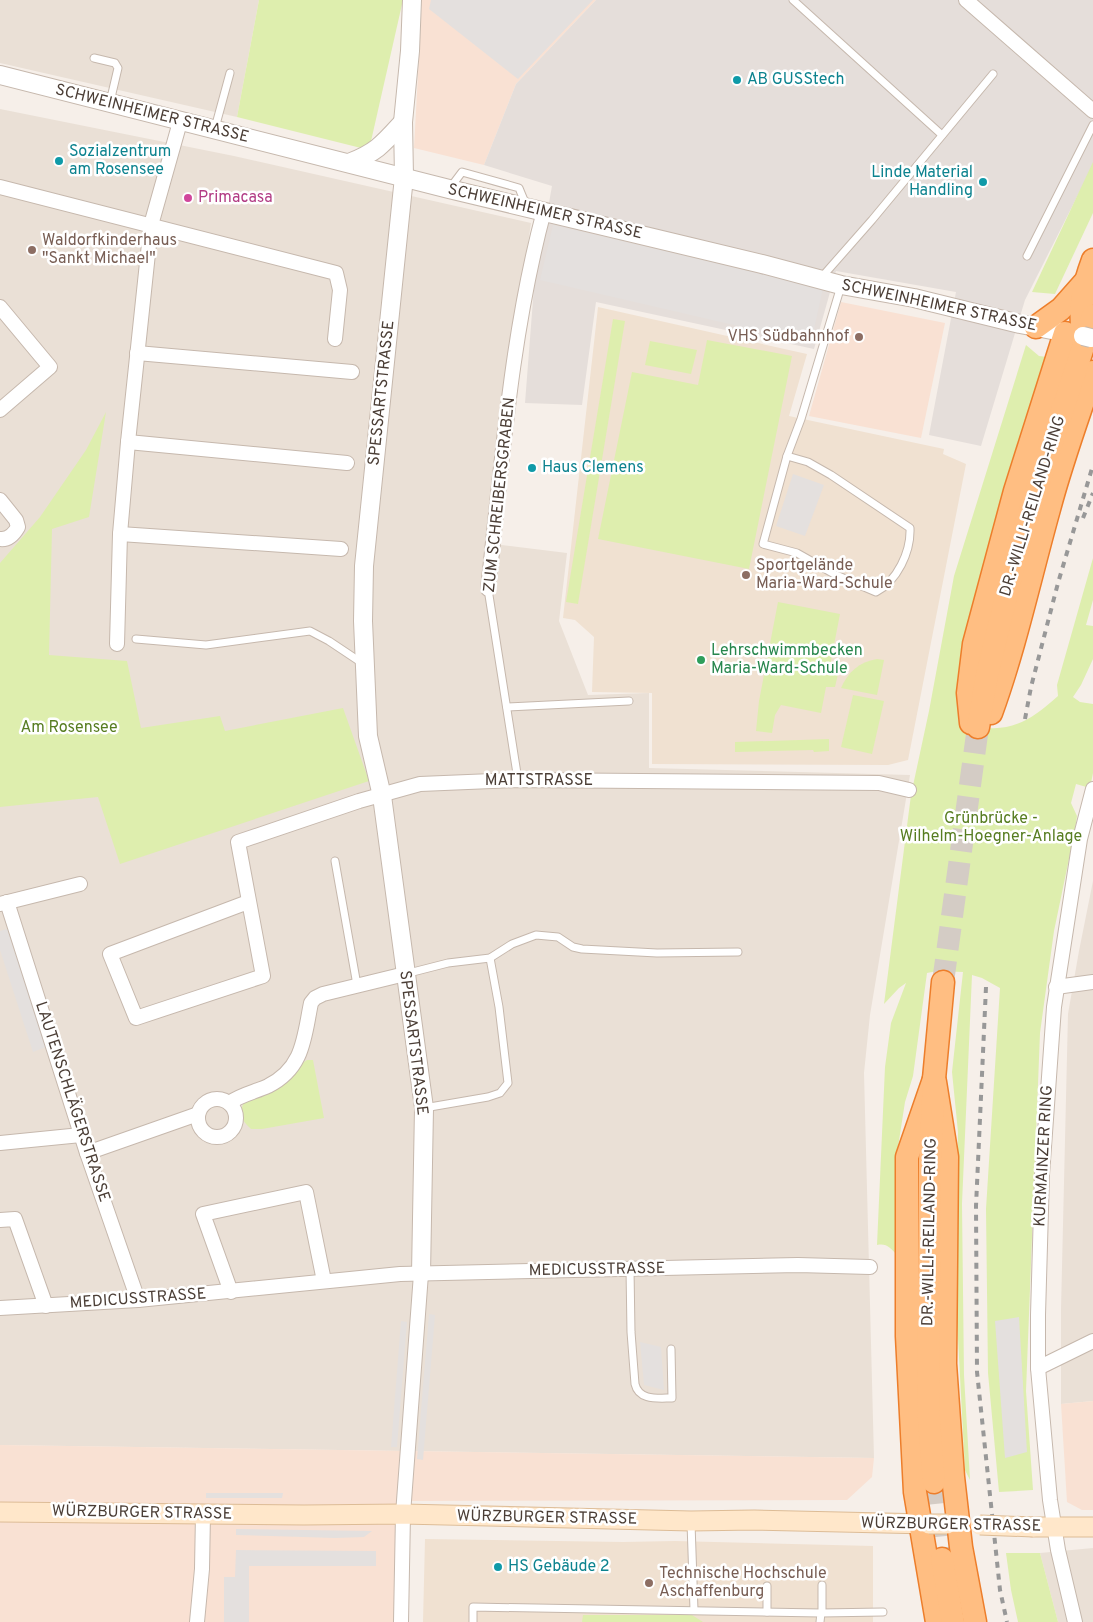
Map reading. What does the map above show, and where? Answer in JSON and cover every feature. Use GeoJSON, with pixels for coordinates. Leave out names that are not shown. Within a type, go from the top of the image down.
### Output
{"type":"FeatureCollection","features":[{"type":"Feature","properties":{"kind":"highway"},"geometry":{"type":"LineString","coordinates":[[978,727],[968,693],[976,636],[1014,492],[1083,330],[1084,283],[1093,260]]}},
{"type":"Feature","properties":{"kind":"highway"},"geometry":{"type":"LineString","coordinates":[[1036,327],[1061,308],[1084,283]]}},
{"type":"Feature","properties":{"kind":"highway","name":"DR.-WILLI-REILAND-RING"},"geometry":{"type":"LineString","coordinates":[[978,727],[987,675],[1019,544],[1083,330]]}},
{"type":"Feature","properties":{"kind":"highway"},"geometry":{"type":"LineString","coordinates":[[978,727],[1000,688],[1049,507],[1093,372]]}},
{"type":"Feature","properties":{"kind":"highway","name":"DR.-WILLI-REILAND-RING"},"geometry":{"type":"LineString","coordinates":[[934,1482],[928,1408],[930,1161],[934,1078],[943,982]]}},
{"type":"Feature","properties":{"kind":"highway"},"geometry":{"type":"LineString","coordinates":[[934,1078],[907,1157],[907,1336],[915,1492],[947,1524],[961,1547],[975,1622]]}},
{"type":"Feature","properties":{"kind":"highway"},"geometry":{"type":"LineString","coordinates":[[934,1078],[947,1157],[945,1364],[953,1477],[936,1622]]}},
{"type":"Feature","properties":{"kind":"highway"},"geometry":{"type":"LineString","coordinates":[[942,1559],[954,1622]]}},
{"type":"Feature","properties":{"kind":"main road","name":"WÜRZBURGER STRASSE"},"geometry":{"type":"LineString","coordinates":[[0,1512],[402,1514],[691,1522],[754,1520],[1093,1527]]}},
{"type":"Feature","properties":{"kind":"street","name":"SPESSARTSTRASSE"},"geometry":{"type":"LineString","coordinates":[[401,1622],[402,1514],[421,1274],[424,1108],[382,796],[368,736],[364,566],[404,176],[403,122],[410,51],[412,0]]}},
{"type":"Feature","properties":{"kind":"street"},"geometry":{"type":"LineString","coordinates":[[966,0],[1093,111]]}},
{"type":"Feature","properties":{"kind":"street","name":"SCHWEINHEIMER STRASSE"},"geometry":{"type":"LineString","coordinates":[[0,75],[180,122],[819,280],[914,298],[1036,327],[1083,330]]}},
{"type":"Feature","properties":{"kind":"street"},"geometry":{"type":"LineString","coordinates":[[117,644],[120,534],[151,225],[180,122]]}},
{"type":"Feature","properties":{"kind":"street"},"geometry":{"type":"LineString","coordinates":[[349,163],[377,150],[403,122]]}},
{"type":"Feature","properties":{"kind":"street"},"geometry":{"type":"LineString","coordinates":[[0,187],[336,273],[340,290],[335,339]]}},
{"type":"Feature","properties":{"kind":"street","name":"ZUM SCHREIBERSGRABEN"},"geometry":{"type":"LineString","coordinates":[[488,589],[512,368],[523,303],[535,209]]}},
{"type":"Feature","properties":{"kind":"street"},"geometry":{"type":"LineString","coordinates":[[0,307],[50,368],[0,410]]}},
{"type":"Feature","properties":{"kind":"street"},"geometry":{"type":"LineString","coordinates":[[137,353],[352,372]]}},
{"type":"Feature","properties":{"kind":"street"},"geometry":{"type":"LineString","coordinates":[[128,442],[347,463]]}},
{"type":"Feature","properties":{"kind":"street"},"geometry":{"type":"LineString","coordinates":[[0,500],[16,520],[18,527],[10,536],[4,540],[0,539]]}},
{"type":"Feature","properties":{"kind":"street"},"geometry":{"type":"LineString","coordinates":[[120,534],[341,549]]}},
{"type":"Feature","properties":{"kind":"street","name":"MATTSTRASSE"},"geometry":{"type":"LineString","coordinates":[[248,902],[110,954],[136,1018],[263,976],[238,842],[359,800],[382,796],[420,784],[518,780],[879,782],[909,790]]}},
{"type":"Feature","properties":{"kind":"street","name":"KURMAINZER RING"},"geometry":{"type":"LineString","coordinates":[[1075,1622],[1058,1550],[1050,1500],[1038,1368],[1042,1176],[1056,988],[1080,839],[1093,788]]}},
{"type":"Feature","properties":{"kind":"street"},"geometry":{"type":"LineString","coordinates":[[4,903],[80,884]]}},
{"type":"Feature","properties":{"kind":"street","name":"LAUTENSCHLÄGERSTRASSE"},"geometry":{"type":"LineString","coordinates":[[4,903],[138,1300]]}},
{"type":"Feature","properties":{"kind":"street"},"geometry":{"type":"LineString","coordinates":[[229,1102],[241,1095],[266,1087],[280,1080],[292,1066],[304,1045],[311,1003],[315,998],[323,994],[405,974]]}},
{"type":"Feature","properties":{"kind":"street"},"geometry":{"type":"LineString","coordinates":[[1056,988],[1093,982]]}},
{"type":"Feature","properties":{"kind":"street"},"geometry":{"type":"LineString","coordinates":[[217,1098],[229,1102],[233,1108],[236,1120],[234,1126],[226,1135],[213,1137],[207,1135],[199,1126],[198,1114],[200,1107],[210,1099],[217,1098]]}},
{"type":"Feature","properties":{"kind":"street"},"geometry":{"type":"LineString","coordinates":[[87,1153],[198,1114]]}},
{"type":"Feature","properties":{"kind":"street"},"geometry":{"type":"LineString","coordinates":[[0,1143],[81,1135]]}},
{"type":"Feature","properties":{"kind":"street","name":"MEDICUSSTRASSE"},"geometry":{"type":"LineString","coordinates":[[230,1292],[203,1214],[306,1192],[324,1281]]}},
{"type":"Feature","properties":{"kind":"street","name":"MEDICUSSTRASSE"},"geometry":{"type":"LineString","coordinates":[[0,1220],[15,1219],[46,1306]]}},
{"type":"Feature","properties":{"kind":"street","name":"MEDICUSSTRASSE"},"geometry":{"type":"LineString","coordinates":[[0,1308],[138,1300],[324,1281],[421,1274],[798,1265],[870,1267]]}},
{"type":"Feature","properties":{"kind":"street"},"geometry":{"type":"LineString","coordinates":[[1038,1368],[1093,1341]]}},
{"type":"Feature","properties":{"kind":"street"},"geometry":{"type":"LineString","coordinates":[[197,1622],[202,1569],[203,1514]]}},
{"type":"Feature","properties":{"kind":"lane"},"geometry":{"type":"LineString","coordinates":[[793,0],[942,135]]}},
{"type":"Feature","properties":{"kind":"lane"},"geometry":{"type":"LineString","coordinates":[[94,58],[115,63],[118,68],[110,104]]}},
{"type":"Feature","properties":{"kind":"lane"},"geometry":{"type":"LineString","coordinates":[[214,130],[230,73]]}},
{"type":"Feature","properties":{"kind":"lane"},"geometry":{"type":"LineString","coordinates":[[819,280],[872,220],[993,74]]}},
{"type":"Feature","properties":{"kind":"lane"},"geometry":{"type":"LineString","coordinates":[[1027,256],[1093,125]]}},
{"type":"Feature","properties":{"kind":"lane"},"geometry":{"type":"LineString","coordinates":[[787,456],[808,462],[831,475],[910,528],[910,540],[905,555],[892,580],[883,588],[876,592],[836,575],[797,553],[762,544],[787,456],[801,419],[841,285]]}},
{"type":"Feature","properties":{"kind":"lane","name":"ZUM SCHREIBERSGRABEN"},"geometry":{"type":"LineString","coordinates":[[488,589],[518,780]]}},
{"type":"Feature","properties":{"kind":"lane"},"geometry":{"type":"LineString","coordinates":[[136,639],[206,646],[310,631],[329,640],[365,664]]}},
{"type":"Feature","properties":{"kind":"lane"},"geometry":{"type":"LineString","coordinates":[[507,707],[629,701]]}},
{"type":"Feature","properties":{"kind":"lane"},"geometry":{"type":"LineString","coordinates":[[335,861],[357,985]]}},
{"type":"Feature","properties":{"kind":"lane"},"geometry":{"type":"LineString","coordinates":[[405,974],[448,963],[490,958],[512,944],[536,935],[558,937],[573,947],[582,950],[738,952]]}},
{"type":"Feature","properties":{"kind":"lane"},"geometry":{"type":"LineString","coordinates":[[424,1108],[488,1097],[500,1093],[508,1083],[499,1007],[490,958]]}},
{"type":"Feature","properties":{"kind":"lane"},"geometry":{"type":"LineString","coordinates":[[630,1269],[631,1332],[635,1384],[636,1390],[641,1395],[672,1398],[671,1349]]}},
{"type":"Feature","properties":{"kind":"lane"},"geometry":{"type":"LineString","coordinates":[[691,1522],[694,1610]]}},
{"type":"Feature","properties":{"kind":"lane"},"geometry":{"type":"LineString","coordinates":[[820,1622],[822,1613],[822,1585]]}},
{"type":"Feature","properties":{"kind":"lane"},"geometry":{"type":"LineString","coordinates":[[767,1586],[767,1612]]}},
{"type":"Feature","properties":{"kind":"lane"},"geometry":{"type":"LineString","coordinates":[[473,1622],[474,1607],[822,1613],[883,1612]]}},
{"type":"Feature","properties":{"kind":"shaded area"},"geometry":{"type":"Polygon","coordinates":[[[0,0],[259,0],[237,117],[0,63],[0,0]]]}},
{"type":"Feature","properties":{"kind":"shaded area"},"geometry":{"type":"Polygon","coordinates":[[[422,0],[596,0],[516,84],[484,165],[414,148],[422,0]]]}},
{"type":"Feature","properties":{"kind":"shaded area"},"geometry":{"type":"Polygon","coordinates":[[[431,0],[593,0],[518,79],[429,9],[431,0]]]}},
{"type":"Feature","properties":{"kind":"shaded area"},"geometry":{"type":"Polygon","coordinates":[[[596,0],[1093,0],[1093,165],[1025,300],[981,446],[929,435],[956,292],[836,271],[814,349],[596,302],[582,405],[525,403],[534,287],[552,186],[484,165],[516,84],[596,0]]]}},
{"type":"Feature","properties":{"kind":"shaded area"},"geometry":{"type":"Polygon","coordinates":[[[0,109],[234,156],[531,223],[521,291],[505,376],[485,543],[567,553],[559,621],[588,695],[649,693],[649,768],[910,775],[870,1015],[864,1073],[874,1458],[0,1445],[0,109]]]}},
{"type":"Feature","properties":{"kind":"shaded area"},"geometry":{"type":"Polygon","coordinates":[[[553,225],[823,288],[811,343],[540,280],[553,225]]]}},
{"type":"Feature","properties":{"kind":"shaded area"},"geometry":{"type":"Polygon","coordinates":[[[841,302],[945,323],[921,438],[809,416],[841,302]]]}},
{"type":"Feature","properties":{"kind":"shaded area","name":"Sportgelände Maria-Ward-Schule"},"geometry":{"type":"Polygon","coordinates":[[[598,307],[807,354],[789,416],[944,449],[943,454],[966,464],[908,760],[888,765],[652,764],[652,693],[592,692],[594,637],[575,620],[563,618],[598,307]]]}},
{"type":"Feature","properties":{"kind":"shaded area"},"geometry":{"type":"Polygon","coordinates":[[[793,474],[824,485],[805,536],[776,526],[793,474]]]}},
{"type":"Feature","properties":{"kind":"shaded area"},"geometry":{"type":"Polygon","coordinates":[[[1093,881],[1093,1401],[1061,1404],[1061,1310],[1068,1014],[1093,881]]]}},
{"type":"Feature","properties":{"kind":"shaded area"},"geometry":{"type":"Polygon","coordinates":[[[7,929],[46,1047],[33,1052],[0,950],[0,931],[7,929]]]}},
{"type":"Feature","properties":{"kind":"shaded area"},"geometry":{"type":"Polygon","coordinates":[[[429,1314],[435,1315],[423,1460],[417,1459],[429,1314]]]}},
{"type":"Feature","properties":{"kind":"shaded area"},"geometry":{"type":"Polygon","coordinates":[[[1019,1317],[1027,1452],[1005,1458],[995,1321],[1019,1317]]]}},
{"type":"Feature","properties":{"kind":"shaded area"},"geometry":{"type":"Polygon","coordinates":[[[401,1321],[407,1322],[397,1447],[391,1447],[401,1321]]]}},
{"type":"Feature","properties":{"kind":"shaded area"},"geometry":{"type":"Polygon","coordinates":[[[640,1342],[661,1347],[664,1390],[644,1385],[640,1342]]]}},
{"type":"Feature","properties":{"kind":"shaded area"},"geometry":{"type":"Polygon","coordinates":[[[1093,1401],[1093,1510],[1082,1510],[1067,1502],[1061,1404],[1093,1401]]]}},
{"type":"Feature","properties":{"kind":"shaded area"},"geometry":{"type":"Polygon","coordinates":[[[0,1445],[874,1458],[872,1477],[847,1500],[402,1501],[397,1622],[0,1622],[0,1445]]]}},
{"type":"Feature","properties":{"kind":"shaded area"},"geometry":{"type":"Polygon","coordinates":[[[206,1493],[283,1493],[282,1498],[206,1498],[206,1493]]]}},
{"type":"Feature","properties":{"kind":"shaded area"},"geometry":{"type":"Polygon","coordinates":[[[236,1529],[372,1531],[364,1537],[335,1538],[236,1535],[236,1529]]]}},
{"type":"Feature","properties":{"kind":"shaded area","name":"Technische Hochschule Aschaffenburg"},"geometry":{"type":"Polygon","coordinates":[[[425,1539],[675,1541],[873,1546],[873,1622],[423,1622],[425,1539]]]}},
{"type":"Feature","properties":{"kind":"shaded area"},"geometry":{"type":"Polygon","coordinates":[[[1093,1548],[1093,1622],[1058,1622],[1040,1553],[1093,1548]]]}},
{"type":"Feature","properties":{"kind":"shaded area"},"geometry":{"type":"Polygon","coordinates":[[[236,1550],[376,1551],[376,1566],[249,1566],[249,1622],[224,1622],[224,1577],[235,1577],[236,1550]]]}},
{"type":"Feature","properties":{"kind":"green space"},"geometry":{"type":"Polygon","coordinates":[[[259,0],[403,0],[369,150],[237,117],[259,0]]]}},
{"type":"Feature","properties":{"kind":"green space"},"geometry":{"type":"Polygon","coordinates":[[[1093,162],[1093,213],[1055,294],[1032,292],[1093,162]]]}},
{"type":"Feature","properties":{"kind":"green space"},"geometry":{"type":"Polygon","coordinates":[[[613,319],[625,321],[578,604],[566,602],[613,319]]]}},
{"type":"Feature","properties":{"kind":"green space"},"geometry":{"type":"Polygon","coordinates":[[[707,340],[792,356],[749,569],[598,539],[632,372],[698,385],[707,340]]]}},
{"type":"Feature","properties":{"kind":"green space"},"geometry":{"type":"Polygon","coordinates":[[[650,341],[697,350],[691,374],[645,365],[650,341]]]}},
{"type":"Feature","properties":{"kind":"green space","name":"Grünbrücke - Wilhelm-Hoegner-Anlage"},"geometry":{"type":"Polygon","coordinates":[[[1026,345],[1039,356],[1047,357],[961,678],[958,720],[987,728],[1012,726],[1035,715],[1058,696],[1057,685],[1093,558],[1093,600],[1086,625],[1093,626],[1093,659],[1073,697],[1080,702],[1093,704],[1093,773],[1090,788],[1076,784],[1071,803],[1077,816],[1054,931],[1040,1033],[1026,1391],[1033,1490],[999,1492],[988,1373],[986,1209],[1000,988],[982,978],[972,975],[962,1204],[964,1375],[970,1480],[965,1470],[956,1301],[958,1132],[952,1072],[963,972],[937,971],[927,973],[913,1076],[905,1102],[898,1147],[897,1255],[886,1245],[877,1245],[885,1067],[891,1023],[906,983],[884,1004],[911,795],[954,576],[1026,345]]]}},
{"type":"Feature","properties":{"kind":"green space","name":"Am Rosensee"},"geometry":{"type":"Polygon","coordinates":[[[106,412],[89,517],[52,529],[49,655],[127,661],[141,728],[220,716],[225,731],[343,708],[369,781],[120,864],[98,797],[0,807],[0,563],[40,517],[86,450],[106,412]]]}},
{"type":"Feature","properties":{"kind":"green space"},"geometry":{"type":"Polygon","coordinates":[[[778,602],[840,614],[829,671],[838,674],[835,687],[826,687],[821,713],[781,705],[775,715],[772,733],[756,731],[759,701],[778,602]]]}},
{"type":"Feature","properties":{"kind":"green space"},"geometry":{"type":"Polygon","coordinates":[[[871,660],[884,660],[877,695],[841,688],[847,677],[855,669],[871,660]]]}},
{"type":"Feature","properties":{"kind":"green space"},"geometry":{"type":"Polygon","coordinates":[[[853,695],[884,701],[872,754],[841,747],[853,695]]]}},
{"type":"Feature","properties":{"kind":"green space"},"geometry":{"type":"Polygon","coordinates":[[[829,739],[829,751],[735,752],[735,742],[829,739]]]}},
{"type":"Feature","properties":{"kind":"green space"},"geometry":{"type":"Polygon","coordinates":[[[307,1060],[313,1060],[324,1118],[262,1129],[251,1129],[244,1122],[241,1115],[246,1099],[307,1060]]]}},
{"type":"Feature","properties":{"kind":"green space"},"geometry":{"type":"Polygon","coordinates":[[[1006,1553],[1040,1553],[1058,1622],[1018,1622],[1006,1553]]]}},
{"type":"Feature","properties":{"kind":"green space"},"geometry":{"type":"Polygon","coordinates":[[[583,1615],[692,1615],[703,1622],[582,1622],[583,1615]]]}},
{"type":"Feature","properties":{"kind":"tunnel"},"geometry":{"type":"LineString","coordinates":[[943,982],[978,727]]}},
{"type":"Feature","properties":{"kind":"tunnel"},"geometry":{"type":"LineString","coordinates":[[934,1482],[942,1559]]}},
{"type":"Feature","properties":{"kind":"railway"},"geometry":{"type":"LineString","coordinates":[[1025,719],[1031,687],[1058,583],[1093,465]]}},
{"type":"Feature","properties":{"kind":"railway"},"geometry":{"type":"LineString","coordinates":[[1083,518],[1093,493]]}},
{"type":"Feature","properties":{"kind":"railway"},"geometry":{"type":"LineString","coordinates":[[986,987],[976,1206],[977,1372],[1000,1590],[1007,1622]]}},
{"type":"Feature","properties":{"kind":"place","name":"AB GUSStech"},"geometry":{"type":"Point","coordinates":[737,80]}},
{"type":"Feature","properties":{"kind":"place","name":"Sozialzentrum am Rosensee"},"geometry":{"type":"Point","coordinates":[59,161]}},
{"type":"Feature","properties":{"kind":"place","name":"Linde Material Handling"},"geometry":{"type":"Point","coordinates":[983,182]}},
{"type":"Feature","properties":{"kind":"place","name":"Primacasa"},"geometry":{"type":"Point","coordinates":[188,198]}},
{"type":"Feature","properties":{"kind":"place","name":"Waldorfkinderhaus \"Sankt Michael\""},"geometry":{"type":"Point","coordinates":[32,250]}},
{"type":"Feature","properties":{"kind":"place","name":"VHS Südbahnhof"},"geometry":{"type":"Point","coordinates":[859,337]}},
{"type":"Feature","properties":{"kind":"place","name":"Haus Clemens"},"geometry":{"type":"Point","coordinates":[532,468]}},
{"type":"Feature","properties":{"kind":"place","name":"Sportgelände Maria-Ward-Schule"},"geometry":{"type":"Point","coordinates":[746,575]}},
{"type":"Feature","properties":{"kind":"place","name":"Lehrschwimmbecken Maria-Ward-Schule"},"geometry":{"type":"Point","coordinates":[701,660]}},
{"type":"Feature","properties":{"kind":"place","name":"HS Gebäude 2"},"geometry":{"type":"Point","coordinates":[498,1567]}},
{"type":"Feature","properties":{"kind":"place","name":"Technische Hochschule Aschaffenburg"},"geometry":{"type":"Point","coordinates":[649,1583]}}]}
